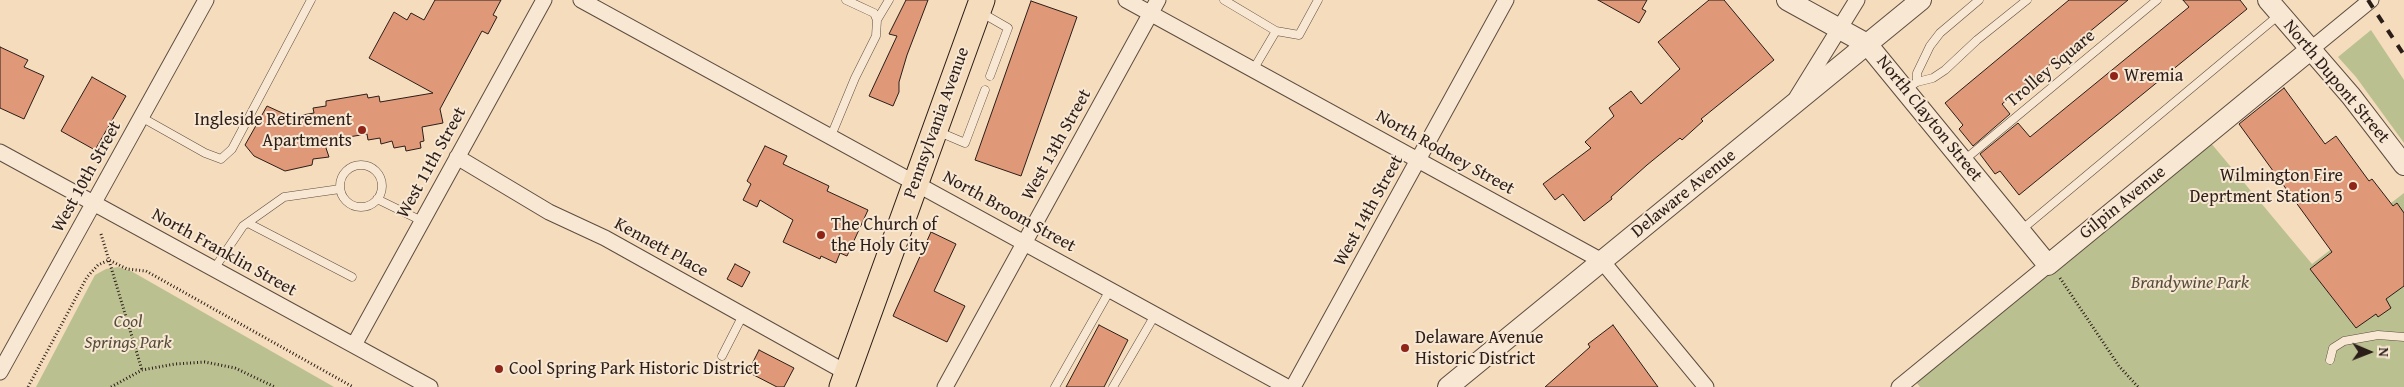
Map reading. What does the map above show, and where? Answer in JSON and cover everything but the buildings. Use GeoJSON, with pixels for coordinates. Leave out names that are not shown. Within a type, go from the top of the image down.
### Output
{"type":"FeatureCollection","features":[{"type":"Feature","properties":{"kind":"main road","name":"Pennsylvania Avenue"},"geometry":{"type":"LineString","coordinates":[[844,380],[980,6]]}},
{"type":"Feature","properties":{"kind":"street","name":"West 10th Street"},"geometry":{"type":"LineString","coordinates":[[0,372],[206,0]]}},
{"type":"Feature","properties":{"kind":"street","name":"West 11th Street"},"geometry":{"type":"LineString","coordinates":[[354,345],[544,0]]}},
{"type":"Feature","properties":{"kind":"street","name":"North Broom Street"},"geometry":{"type":"LineString","coordinates":[[581,0],[1287,387]]}},
{"type":"Feature","properties":{"kind":"street","name":"North Rodney Street"},"geometry":{"type":"LineString","coordinates":[[1126,0],[1602,261],[1706,387]]}},
{"type":"Feature","properties":{"kind":"street","name":"West 13th Street"},"geometry":{"type":"LineString","coordinates":[[945,387],[1158,0]]}},
{"type":"Feature","properties":{"kind":"street","name":"West 14th Street"},"geometry":{"type":"LineString","coordinates":[[1293,387],[1506,0]]}},
{"type":"Feature","properties":{"kind":"street","name":"North Clayton Street"},"geometry":{"type":"LineString","coordinates":[[1787,0],[1867,44],[1911,86],[1963,162],[2048,264]]}},
{"type":"Feature","properties":{"kind":"street"},"geometry":{"type":"LineString","coordinates":[[1792,106],[1841,29],[1857,0]]}},
{"type":"Feature","properties":{"kind":"street","name":"Delaware Avenue"},"geometry":{"type":"LineString","coordinates":[[1448,387],[1920,0]]}},
{"type":"Feature","properties":{"kind":"street","name":"Gilpin Avenue"},"geometry":{"type":"LineString","coordinates":[[1899,387],[1916,382],[2048,264],[2371,0]]}},
{"type":"Feature","properties":{"kind":"street","name":"North Dupont Street"},"geometry":{"type":"LineString","coordinates":[[2274,7],[2351,96],[2404,165]]}},
{"type":"Feature","properties":{"kind":"street","name":"North Franklin Street"},"geometry":{"type":"LineString","coordinates":[[0,152],[430,387]]}},
{"type":"Feature","properties":{"kind":"street","name":"Kennett Place"},"geometry":{"type":"LineString","coordinates":[[457,157],[556,215],[605,238],[743,316],[844,380]]}},
{"type":"Feature","properties":{"kind":"lane"},"geometry":{"type":"LineString","coordinates":[[142,117],[205,153],[221,159],[232,149],[311,0]]}},
{"type":"Feature","properties":{"kind":"lane"},"geometry":{"type":"LineString","coordinates":[[846,0],[874,14],[877,20]]}},
{"type":"Feature","properties":{"kind":"lane"},"geometry":{"type":"LineString","coordinates":[[831,136],[854,78],[876,36],[877,20],[889,0]]}},
{"type":"Feature","properties":{"kind":"lane"},"geometry":{"type":"LineString","coordinates":[[1224,0],[1276,31],[1299,35],[1318,0]]}},
{"type":"Feature","properties":{"kind":"lane"},"geometry":{"type":"LineString","coordinates":[[1911,86],[1930,46],[1940,33],[1979,0]]}},
{"type":"Feature","properties":{"kind":"lane"},"geometry":{"type":"LineString","coordinates":[[1911,86],[1933,78],[1945,70],[1977,40],[2027,0]]}},
{"type":"Feature","properties":{"kind":"lane","name":"Trolley Square"},"geometry":{"type":"LineString","coordinates":[[1963,162],[2157,0]]}},
{"type":"Feature","properties":{"kind":"lane"},"geometry":{"type":"LineString","coordinates":[[980,6],[1008,28],[990,76]]}},
{"type":"Feature","properties":{"kind":"lane"},"geometry":{"type":"LineString","coordinates":[[2020,231],[2274,7]]}},
{"type":"Feature","properties":{"kind":"lane"},"geometry":{"type":"LineString","coordinates":[[1253,70],[1276,31]]}},
{"type":"Feature","properties":{"kind":"lane"},"geometry":{"type":"LineString","coordinates":[[935,130],[965,143],[985,90]]}},
{"type":"Feature","properties":{"kind":"lane"},"geometry":{"type":"LineString","coordinates":[[359,165],[366,165],[372,168],[380,179],[380,192],[377,198],[366,206],[359,206],[347,201],[340,189],[342,176],[346,170],[359,165]]}},
{"type":"Feature","properties":{"kind":"lane"},"geometry":{"type":"LineString","coordinates":[[214,269],[248,222],[284,197],[340,189]]}},
{"type":"Feature","properties":{"kind":"lane"},"geometry":{"type":"LineString","coordinates":[[377,198],[422,221]]}},
{"type":"Feature","properties":{"kind":"lane"},"geometry":{"type":"LineString","coordinates":[[248,222],[352,277]]}},
{"type":"Feature","properties":{"kind":"lane"},"geometry":{"type":"LineString","coordinates":[[1055,387],[1110,290]]}},
{"type":"Feature","properties":{"kind":"lane"},"geometry":{"type":"LineString","coordinates":[[1112,387],[1155,315]]}},
{"type":"Feature","properties":{"kind":"lane"},"geometry":{"type":"LineString","coordinates":[[722,356],[743,316]]}},
{"type":"Feature","properties":{"kind":"lane"},"geometry":{"type":"LineString","coordinates":[[2330,360],[2333,348],[2344,341],[2378,335],[2404,337]]}},
{"type":"Feature","properties":{"kind":"path"},"geometry":{"type":"LineString","coordinates":[[101,234],[142,370]]}},
{"type":"Feature","properties":{"kind":"path"},"geometry":{"type":"LineString","coordinates":[[28,387],[87,277],[98,265],[109,260],[127,268],[146,271],[353,387]]}},
{"type":"Feature","properties":{"kind":"path"},"geometry":{"type":"LineString","coordinates":[[2048,264],[2080,306],[2120,366],[2138,387]]}},
{"type":"Feature","properties":{"kind":"path"},"geometry":{"type":"LineString","coordinates":[[111,387],[142,370],[175,364],[205,362],[235,368],[275,387]]}},
{"type":"Feature","properties":{"kind":"green space"},"geometry":{"type":"Polygon","coordinates":[[[2371,30],[2404,80],[2404,143],[2356,77],[2338,57],[2371,30]]]}},
{"type":"Feature","properties":{"kind":"green space","name":"Brandywine Park"},"geometry":{"type":"Polygon","coordinates":[[[2205,136],[2312,264],[2404,193],[2404,387],[1920,387],[1912,377],[2205,136]]]}},
{"type":"Feature","properties":{"kind":"green space","name":"Cool Springs Park"},"geometry":{"type":"Polygon","coordinates":[[[118,267],[131,271],[334,387],[36,387],[95,275],[106,269],[118,267]]]}},
{"type":"Feature","properties":{"kind":"railway"},"geometry":{"type":"LineString","coordinates":[[2368,0],[2404,55]]}},
{"type":"Feature","properties":{"kind":"place","name":"Wremia"},"geometry":{"type":"Point","coordinates":[2114,76]}},
{"type":"Feature","properties":{"kind":"place","name":"Ingleside Retirement Apartments"},"geometry":{"type":"Point","coordinates":[362,130]}},
{"type":"Feature","properties":{"kind":"place","name":"Wilmington Fire Deprtment Station 5"},"geometry":{"type":"Point","coordinates":[2353,186]}},
{"type":"Feature","properties":{"kind":"place","name":"The Church of the Holy City"},"geometry":{"type":"Point","coordinates":[821,235]}},
{"type":"Feature","properties":{"kind":"place","name":"Delaware Avenue Historic District"},"geometry":{"type":"Point","coordinates":[1405,348]}},
{"type":"Feature","properties":{"kind":"place","name":"Cool Spring Park Historic District"},"geometry":{"type":"Point","coordinates":[499,369]}}]}
